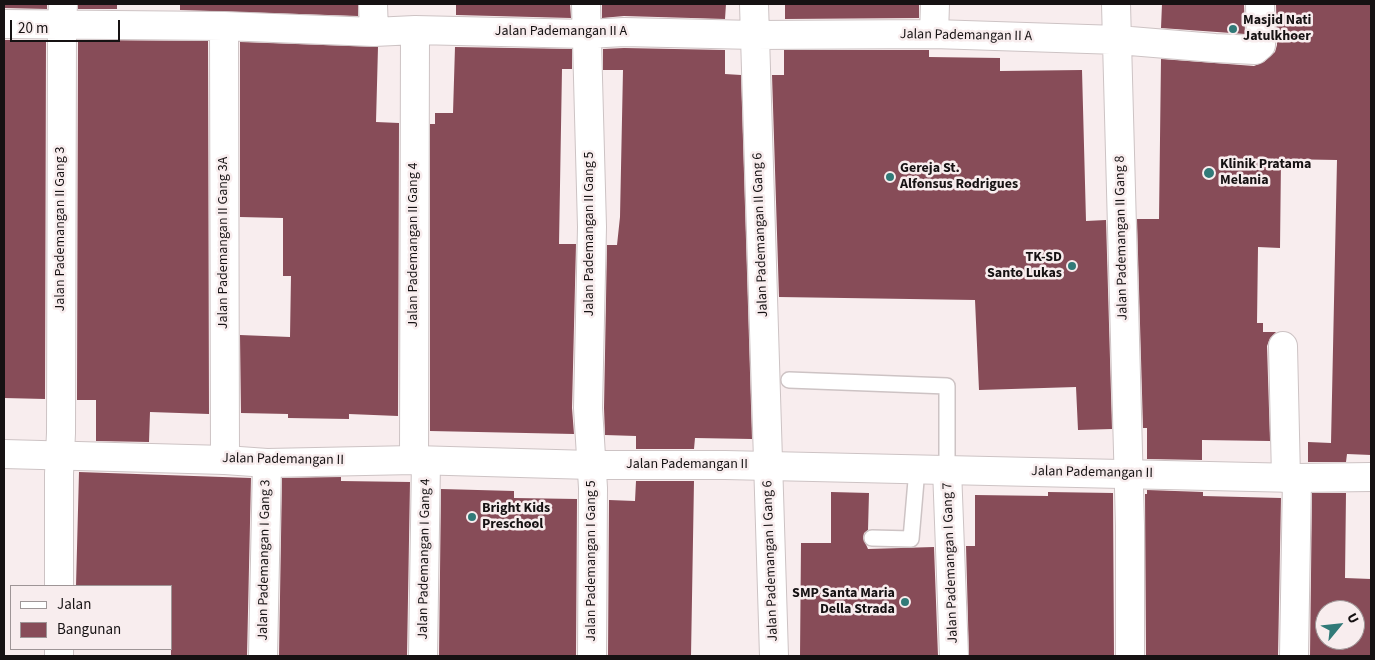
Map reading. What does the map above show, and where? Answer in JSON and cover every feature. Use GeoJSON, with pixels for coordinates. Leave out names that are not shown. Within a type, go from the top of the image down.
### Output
{"type":"FeatureCollection","features":[{"type":"Feature","properties":{"kind":"street"},"geometry":{"type":"LineString","coordinates":[[373,4],[374,32]]}},
{"type":"Feature","properties":{"kind":"street","name":"Jalan Pademangan II Gang 5"},"geometry":{"type":"LineString","coordinates":[[586,4],[592,227],[588,408],[592,465]]}},
{"type":"Feature","properties":{"kind":"street","name":"Jalan Pademangan II Gang 6"},"geometry":{"type":"LineString","coordinates":[[754,4],[768,466]]}},
{"type":"Feature","properties":{"kind":"street"},"geometry":{"type":"LineString","coordinates":[[934,34],[935,4]]}},
{"type":"Feature","properties":{"kind":"street","name":"Jalan Pademangan II Gang 8"},"geometry":{"type":"LineString","coordinates":[[1116,4],[1130,526],[1130,656]]}},
{"type":"Feature","properties":{"kind":"street","name":"Jalan Pademangan II A"},"geometry":{"type":"LineString","coordinates":[[4,24],[63,14],[160,15],[224,26],[374,32],[415,30],[586,34],[624,32],[755,35],[934,34],[1118,40],[1255,50],[1260,45],[1260,4]]}},
{"type":"Feature","properties":{"kind":"street","name":"Jalan Pademangan II Gang 3"},"geometry":{"type":"LineString","coordinates":[[59,585],[63,14]]}},
{"type":"Feature","properties":{"kind":"street","name":"Jalan Pademangan II Gang 3A"},"geometry":{"type":"LineString","coordinates":[[224,26],[225,460]]}},
{"type":"Feature","properties":{"kind":"street","name":"Jalan Pademangan II Gang 4"},"geometry":{"type":"LineString","coordinates":[[415,30],[420,460]]}},
{"type":"Feature","properties":{"kind":"street"},"geometry":{"type":"LineString","coordinates":[[1283,346],[1292,478],[1294,656]]}},
{"type":"Feature","properties":{"kind":"street","name":"Jalan Pademangan II"},"geometry":{"type":"LineString","coordinates":[[4,454],[225,460],[267,463],[420,460],[592,465],[947,469],[1292,478],[1371,477]]}},
{"type":"Feature","properties":{"kind":"street","name":"Jalan Pademangan I Gang 4"},"geometry":{"type":"LineString","coordinates":[[420,460],[423,656]]}},
{"type":"Feature","properties":{"kind":"street","name":"Jalan Pademangan I Gang 3"},"geometry":{"type":"LineString","coordinates":[[262,656],[267,463]]}},
{"type":"Feature","properties":{"kind":"street","name":"Jalan Pademangan I Gang 5"},"geometry":{"type":"LineString","coordinates":[[592,465],[592,656]]}},
{"type":"Feature","properties":{"kind":"street","name":"Jalan Pademangan I Gang 6"},"geometry":{"type":"LineString","coordinates":[[768,466],[774,656]]}},
{"type":"Feature","properties":{"kind":"street","name":"Jalan Pademangan I Gang 7"},"geometry":{"type":"LineString","coordinates":[[947,469],[954,656]]}},
{"type":"Feature","properties":{"kind":"lane"},"geometry":{"type":"LineString","coordinates":[[789,380],[947,386],[947,469]]}},
{"type":"Feature","properties":{"kind":"lane"},"geometry":{"type":"LineString","coordinates":[[872,538],[910,539],[917,469]]}},
{"type":"Feature","properties":{"kind":"building"},"geometry":{"type":"Polygon","coordinates":[[[4,4],[47,4],[47,9],[4,8],[4,4]]]}},
{"type":"Feature","properties":{"kind":"building"},"geometry":{"type":"Polygon","coordinates":[[[78,4],[117,4],[117,9],[78,9],[78,4]]]}},
{"type":"Feature","properties":{"kind":"building"},"geometry":{"type":"Polygon","coordinates":[[[180,4],[358,4],[358,16],[180,10],[180,4]]]}},
{"type":"Feature","properties":{"kind":"building"},"geometry":{"type":"Polygon","coordinates":[[[456,4],[570,4],[571,18],[456,15],[456,4]]]}},
{"type":"Feature","properties":{"kind":"building"},"geometry":{"type":"Polygon","coordinates":[[[602,4],[726,4],[725,19],[624,16],[602,18],[602,4]]]}},
{"type":"Feature","properties":{"kind":"building"},"geometry":{"type":"Polygon","coordinates":[[[785,4],[919,4],[919,18],[785,19],[785,4]]]}},
{"type":"Feature","properties":{"kind":"building"},"geometry":{"type":"Polygon","coordinates":[[[1162,4],[1244,4],[1245,34],[1161,28],[1162,4]]]}},
{"type":"Feature","properties":{"kind":"building"},"geometry":{"type":"Polygon","coordinates":[[[1276,4],[1371,4],[1371,455],[1347,454],[1346,462],[1308,462],[1308,442],[1331,443],[1337,160],[1281,159],[1280,248],[1258,247],[1257,323],[1263,323],[1263,332],[1276,332],[1270,338],[1267,346],[1270,441],[1202,440],[1202,460],[1147,459],[1147,428],[1143,428],[1137,219],[1159,219],[1161,59],[1254,66],[1264,62],[1275,52],[1277,45],[1276,4]]]}},
{"type":"Feature","properties":{"kind":"building"},"geometry":{"type":"Polygon","coordinates":[[[4,40],[46,40],[45,399],[4,398],[4,40]]]}},
{"type":"Feature","properties":{"kind":"building"},"geometry":{"type":"Polygon","coordinates":[[[78,40],[208,41],[209,414],[150,412],[149,442],[96,441],[96,400],[77,400],[78,40]]]}},
{"type":"Feature","properties":{"kind":"building"},"geometry":{"type":"Polygon","coordinates":[[[240,42],[378,47],[376,122],[399,123],[398,416],[349,414],[349,419],[288,418],[288,414],[241,413],[240,335],[290,337],[291,276],[283,276],[283,218],[240,217],[240,42]]]}},
{"type":"Feature","properties":{"kind":"building"},"geometry":{"type":"Polygon","coordinates":[[[455,47],[572,49],[572,69],[562,69],[559,244],[576,244],[572,408],[574,434],[430,431],[430,124],[435,124],[435,113],[453,113],[455,47]]]}},
{"type":"Feature","properties":{"kind":"building"},"geometry":{"type":"Polygon","coordinates":[[[603,49],[725,50],[725,74],[741,75],[752,439],[695,438],[694,449],[636,449],[636,436],[605,435],[607,245],[617,245],[620,217],[623,70],[603,70],[603,49]]]}},
{"type":"Feature","properties":{"kind":"building"},"geometry":{"type":"Polygon","coordinates":[[[784,50],[929,50],[929,57],[1000,58],[1000,71],[1082,70],[1086,221],[1106,220],[1112,429],[1078,430],[1076,387],[979,390],[975,300],[779,297],[772,75],[784,75],[784,50]]]}},
{"type":"Feature","properties":{"kind":"building"},"geometry":{"type":"Polygon","coordinates":[[[79,472],[251,478],[247,656],[171,656],[172,585],[76,585],[79,472]]]}},
{"type":"Feature","properties":{"kind":"building"},"geometry":{"type":"Polygon","coordinates":[[[341,477],[341,481],[410,482],[407,656],[279,656],[282,478],[341,477]]]}},
{"type":"Feature","properties":{"kind":"building"},"geometry":{"type":"Polygon","coordinates":[[[636,481],[694,481],[691,656],[608,656],[609,500],[635,501],[636,481]]]}},
{"type":"Feature","properties":{"kind":"building"},"geometry":{"type":"Polygon","coordinates":[[[441,489],[514,491],[514,498],[577,499],[576,656],[439,656],[441,489]]]}},
{"type":"Feature","properties":{"kind":"building"},"geometry":{"type":"Polygon","coordinates":[[[1147,490],[1203,492],[1203,496],[1281,498],[1278,656],[1146,656],[1145,494],[1147,494],[1147,490]]]}},
{"type":"Feature","properties":{"kind":"building"},"geometry":{"type":"Polygon","coordinates":[[[831,492],[869,493],[868,530],[864,533],[863,538],[868,549],[934,547],[938,656],[800,656],[801,543],[831,543],[831,492]]]}},
{"type":"Feature","properties":{"kind":"building"},"geometry":{"type":"Polygon","coordinates":[[[1048,492],[1113,493],[1114,656],[969,656],[966,546],[975,546],[975,495],[1048,496],[1048,492]]]}},
{"type":"Feature","properties":{"kind":"building"},"geometry":{"type":"Polygon","coordinates":[[[1312,493],[1346,493],[1345,578],[1371,579],[1371,656],[1310,656],[1312,493]]]}},
{"type":"Feature","properties":{"kind":"place","name":"Masjid Nati Jatulkhoer"},"geometry":{"type":"Point","coordinates":[1233,29]}},
{"type":"Feature","properties":{"kind":"place","name":"Klinik Pratama Melania"},"geometry":{"type":"Point","coordinates":[1209,173]}},
{"type":"Feature","properties":{"kind":"place","name":"Gereja St. Alfonsus Rodrigues"},"geometry":{"type":"Point","coordinates":[890,177]}},
{"type":"Feature","properties":{"kind":"place","name":"TK-SD Santo Lukas"},"geometry":{"type":"Point","coordinates":[1072,266]}},
{"type":"Feature","properties":{"kind":"place","name":"Bright Kids Preschool"},"geometry":{"type":"Point","coordinates":[472,517]}},
{"type":"Feature","properties":{"kind":"place","name":"SMP Santa Maria Della Strada"},"geometry":{"type":"Point","coordinates":[905,602]}}]}
